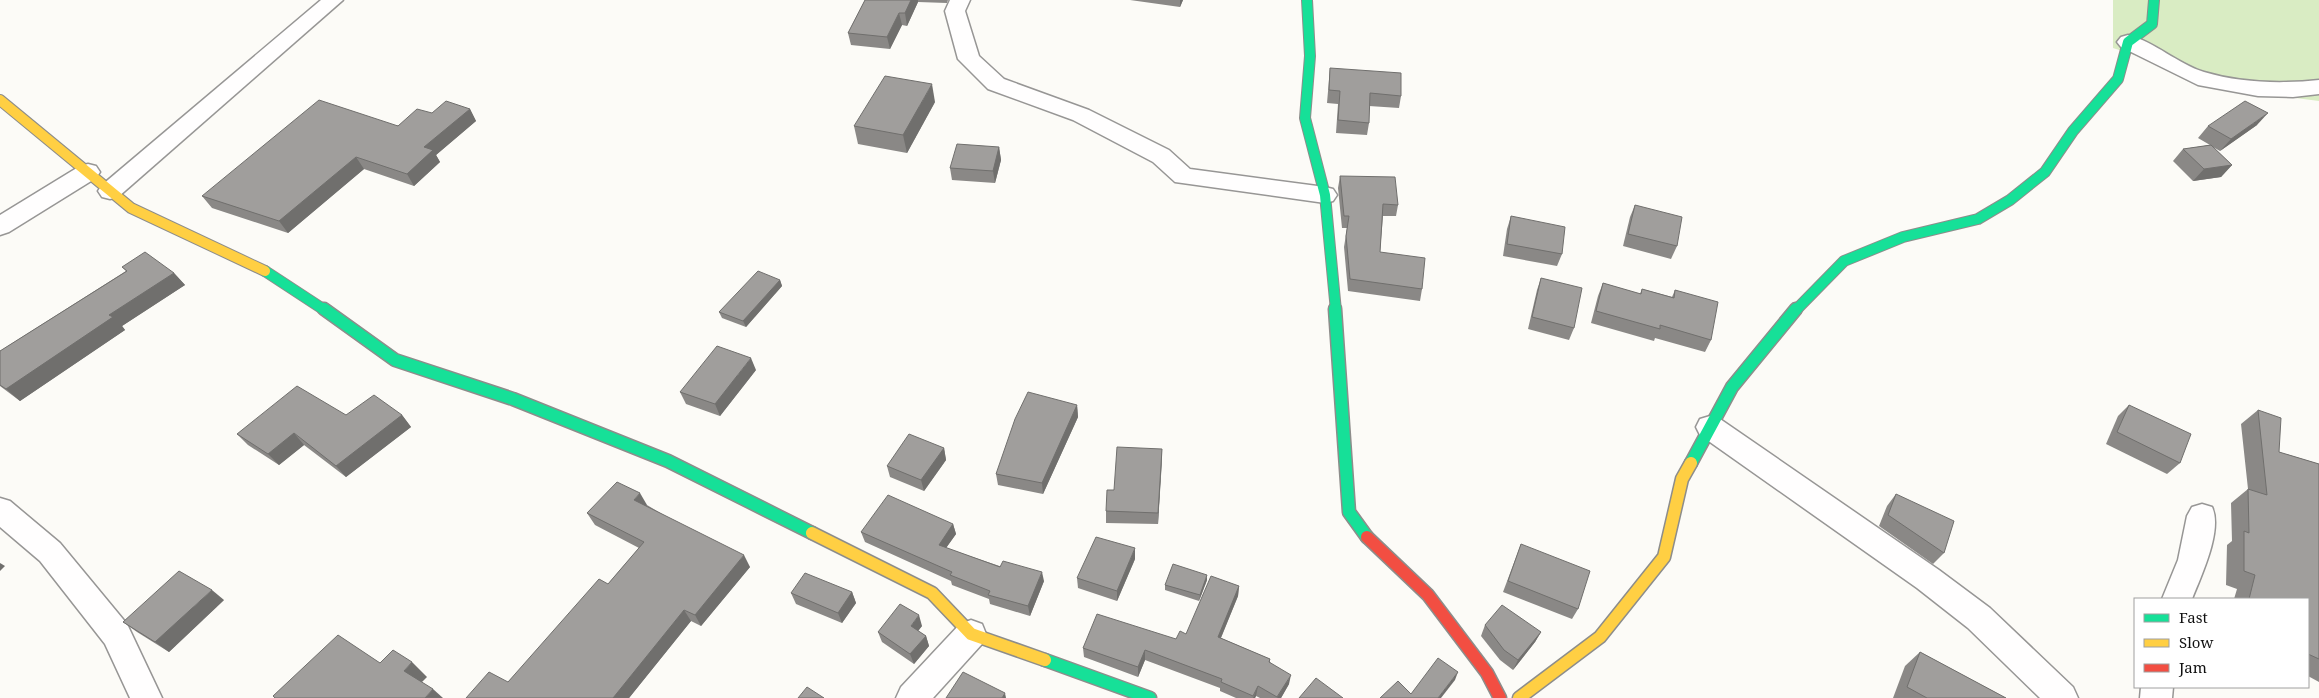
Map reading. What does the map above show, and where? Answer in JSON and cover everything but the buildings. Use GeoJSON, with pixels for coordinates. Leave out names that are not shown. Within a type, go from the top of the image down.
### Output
{"type":"FeatureCollection","features":[{"type":"Feature","properties":{"kind":"street"},"geometry":{"type":"LineString","coordinates":[[110,191],[332,0]]}},
{"type":"Feature","properties":{"kind":"street"},"geometry":{"type":"LineString","coordinates":[[960,0],[955,11],[969,59],[996,84],[1081,115],[1161,156],[1183,176],[1325,195]]}},
{"type":"Feature","properties":{"kind":"street"},"geometry":{"type":"LineString","coordinates":[[1307,0],[1310,56],[1305,118],[1325,195],[1336,315],[1345,475],[1349,512],[1369,540],[1428,595],[1487,673],[1500,698]]}},
{"type":"Feature","properties":{"kind":"street"},"geometry":{"type":"LineString","coordinates":[[1519,698],[1600,637],[1664,557],[1682,479],[1738,379],[1800,304],[1844,261],[1903,237],[1978,219],[2010,200],[2044,172],[2073,131],[2118,79],[2128,42],[2152,24],[2154,0]]}},
{"type":"Feature","properties":{"kind":"street"},"geometry":{"type":"LineString","coordinates":[[2128,42],[2198,78],[2258,89],[2293,90],[2319,86]]}},
{"type":"Feature","properties":{"kind":"street"},"geometry":{"type":"LineString","coordinates":[[0,100],[131,208],[270,274],[340,318],[395,360],[513,399],[668,461],[932,593],[971,634],[1150,698]]}},
{"type":"Feature","properties":{"kind":"street"},"geometry":{"type":"LineString","coordinates":[[0,226],[88,172]]}},
{"type":"Feature","properties":{"kind":"street"},"geometry":{"type":"LineString","coordinates":[[1710,427],[1979,618],[2062,698]]}},
{"type":"Feature","properties":{"kind":"street"},"geometry":{"type":"LineString","coordinates":[[0,510],[50,552],[116,634],[146,698]]}},
{"type":"Feature","properties":{"kind":"street"},"geometry":{"type":"LineString","coordinates":[[2177,598],[2193,560],[2202,516]]}},
{"type":"Feature","properties":{"kind":"street"},"geometry":{"type":"LineString","coordinates":[[912,698],[971,634]]}},
{"type":"Feature","properties":{"kind":"green space"},"geometry":{"type":"Polygon","coordinates":[[[2113,0],[2319,0],[2319,101],[2249,92],[2113,48],[2113,0]]]}},
{"type":"Feature","properties":{"kind":"traffic: fast"},"geometry":{"type":"LineString","coordinates":[[1307,0],[1310,56],[1305,118],[1325,195],[1336,315],[1349,512],[1367,537]]}},
{"type":"Feature","properties":{"kind":"traffic: fast"},"geometry":{"type":"LineString","coordinates":[[1691,463],[1732,387],[1800,304],[1844,261],[1903,237],[1978,219],[2010,200],[2045,172],[2073,131],[2118,79],[2128,42],[2152,24],[2154,0]]}},
{"type":"Feature","properties":{"kind":"traffic: fast"},"geometry":{"type":"LineString","coordinates":[[265,271],[339,319],[395,360],[513,399],[668,461],[812,533]]}},
{"type":"Feature","properties":{"kind":"traffic: fast"},"geometry":{"type":"LineString","coordinates":[[1045,660],[1150,698]]}},
{"type":"Feature","properties":{"kind":"traffic: slow"},"geometry":{"type":"LineString","coordinates":[[0,100],[131,208],[265,271]]}},
{"type":"Feature","properties":{"kind":"traffic: slow"},"geometry":{"type":"LineString","coordinates":[[1519,698],[1600,637],[1664,557],[1682,479],[1691,463]]}},
{"type":"Feature","properties":{"kind":"traffic: slow"},"geometry":{"type":"LineString","coordinates":[[812,533],[932,593],[971,634],[1045,660]]}},
{"type":"Feature","properties":{"kind":"traffic: jam"},"geometry":{"type":"LineString","coordinates":[[1367,537],[1428,595],[1487,673],[1500,698]]}}]}
